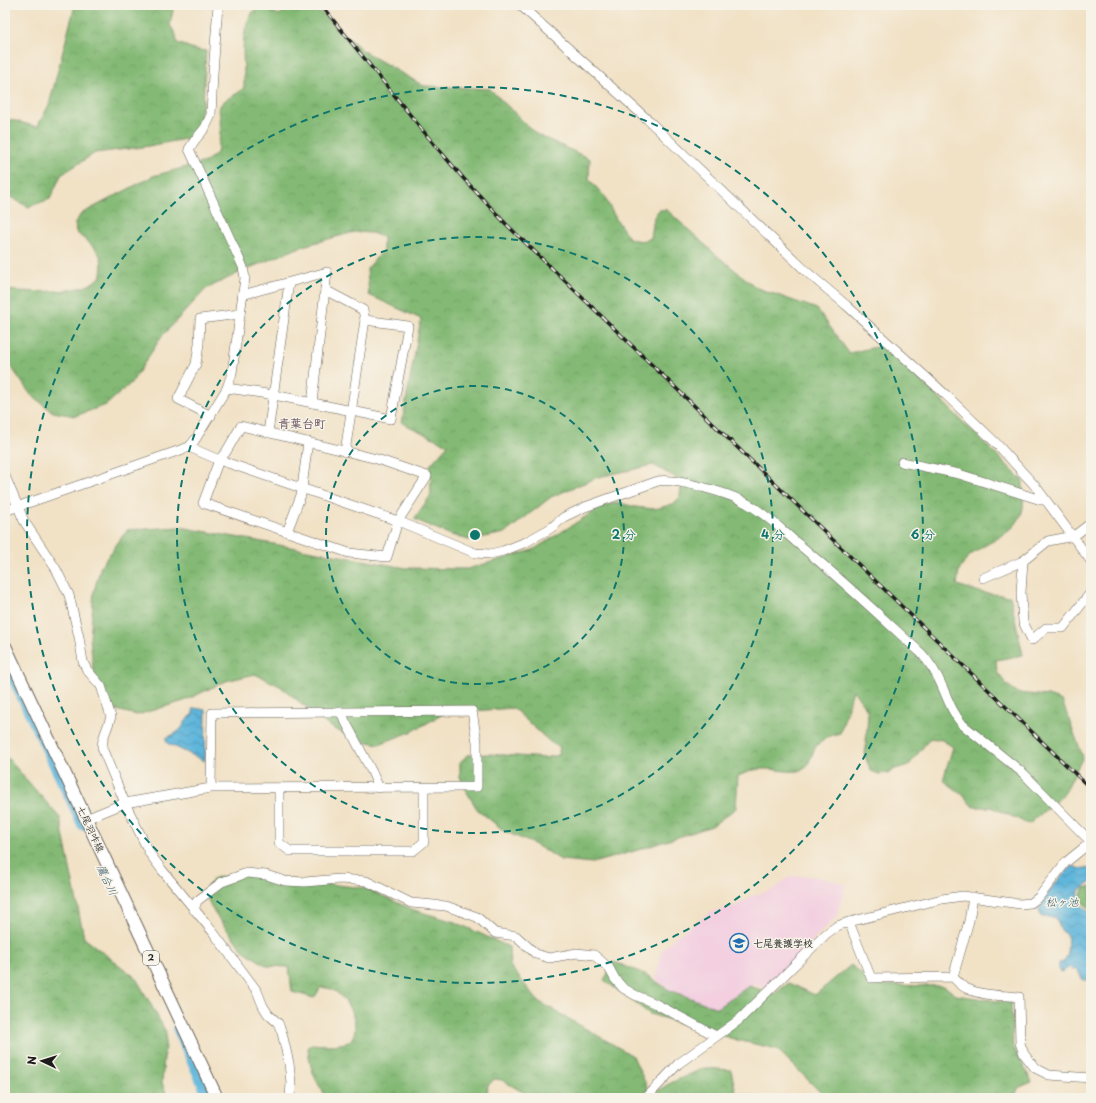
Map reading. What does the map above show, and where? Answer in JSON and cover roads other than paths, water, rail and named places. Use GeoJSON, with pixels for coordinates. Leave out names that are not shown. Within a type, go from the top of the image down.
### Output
{"type":"FeatureCollection","features":[{"type":"Feature","properties":{"kind":"main road","name":"七尾羽咋線"},"geometry":{"type":"LineString","coordinates":[[5,646],[216,1098]]}},
{"type":"Feature","properties":{"kind":"street"},"geometry":{"type":"LineString","coordinates":[[5,511],[189,447],[211,416],[227,388],[232,373],[245,278],[244,267],[189,149],[205,128],[211,116],[218,5]]}},
{"type":"Feature","properties":{"kind":"street"},"geometry":{"type":"LineString","coordinates":[[520,5],[647,119],[808,273],[946,395],[996,443],[1036,487],[1091,560]]}},
{"type":"Feature","properties":{"kind":"street"},"geometry":{"type":"LineString","coordinates":[[242,295],[326,272],[326,290],[312,403]]}},
{"type":"Feature","properties":{"kind":"street"},"geometry":{"type":"LineString","coordinates":[[268,433],[289,282]]}},
{"type":"Feature","properties":{"kind":"street"},"geometry":{"type":"LineString","coordinates":[[326,290],[363,310],[365,320],[345,452]]}},
{"type":"Feature","properties":{"kind":"street"},"geometry":{"type":"LineString","coordinates":[[211,416],[178,399],[196,364],[199,344],[200,319],[240,314]]}},
{"type":"Feature","properties":{"kind":"street"},"geometry":{"type":"LineString","coordinates":[[227,388],[274,395],[391,419],[408,326],[365,320]]}},
{"type":"Feature","properties":{"kind":"street"},"geometry":{"type":"LineString","coordinates":[[241,426],[268,433],[377,459],[427,476],[398,521],[387,557],[349,553],[203,503],[219,460],[226,452],[241,426]]}},
{"type":"Feature","properties":{"kind":"street"},"geometry":{"type":"LineString","coordinates":[[287,532],[302,488],[308,442]]}},
{"type":"Feature","properties":{"kind":"street"},"geometry":{"type":"LineString","coordinates":[[189,447],[219,460],[398,521],[475,553],[490,554],[503,551],[526,542],[578,510],[658,481],[665,480],[688,483],[739,499],[761,513],[812,555],[922,653],[942,685],[946,697],[957,718],[963,725],[1023,773],[1091,842],[1065,863],[1039,897],[1031,903],[1020,904],[963,896],[942,899],[837,926],[826,934],[739,1020],[678,1064],[646,1098]]}},
{"type":"Feature","properties":{"kind":"street"},"geometry":{"type":"LineString","coordinates":[[902,462],[959,474],[1045,500]]}},
{"type":"Feature","properties":{"kind":"street"},"geometry":{"type":"LineString","coordinates":[[5,476],[17,507],[33,537],[56,569],[69,595],[83,662],[87,670],[101,686],[111,717],[102,739],[102,748],[125,803],[150,854],[213,932],[257,991],[268,1014],[278,1023],[282,1033],[289,1063],[291,1083],[290,1098]]}},
{"type":"Feature","properties":{"kind":"street"},"geometry":{"type":"LineString","coordinates":[[983,578],[1023,561],[1048,541],[1074,536],[1091,524]]}},
{"type":"Feature","properties":{"kind":"street"},"geometry":{"type":"LineString","coordinates":[[1023,561],[1021,593],[1023,622],[1032,640],[1046,628],[1063,628],[1091,592]]}},
{"type":"Feature","properties":{"kind":"street"},"geometry":{"type":"LineString","coordinates":[[86,818],[125,803],[211,788],[476,788],[477,742],[472,711],[212,713],[211,788]]}},
{"type":"Feature","properties":{"kind":"street"},"geometry":{"type":"LineString","coordinates":[[340,713],[379,788]]}},
{"type":"Feature","properties":{"kind":"street"},"geometry":{"type":"LineString","coordinates":[[279,788],[279,842],[290,851],[413,851],[424,842],[424,788]]}},
{"type":"Feature","properties":{"kind":"street"},"geometry":{"type":"LineString","coordinates":[[194,910],[197,901],[217,886],[228,879],[247,873],[266,875],[285,881],[305,882],[340,879],[366,881],[411,903],[446,906],[477,917],[495,933],[516,936],[536,954],[549,958],[577,954],[594,955],[609,968],[615,979],[623,988],[716,1036]]}},
{"type":"Feature","properties":{"kind":"street"},"geometry":{"type":"LineString","coordinates":[[953,977],[969,921],[973,897]]}},
{"type":"Feature","properties":{"kind":"street"},"geometry":{"type":"LineString","coordinates":[[849,922],[871,978],[953,977],[969,990],[1019,997],[1020,1044],[1024,1054],[1035,1068],[1049,1075],[1091,1078]]}},
{"type":"Feature","properties":{"kind":"water"},"geometry":{"type":"Polygon","coordinates":[[[194,708],[206,710],[205,761],[167,743],[166,738],[181,729],[187,720],[192,716],[194,708]]]}},
{"type":"Feature","properties":{"kind":"water","name":"松ヶ池"},"geometry":{"type":"Polygon","coordinates":[[[1073,866],[1080,869],[1091,869],[1091,882],[1079,890],[1079,902],[1091,913],[1091,980],[1083,980],[1077,969],[1073,970],[1070,967],[1061,972],[1059,969],[1059,963],[1064,962],[1068,954],[1067,935],[1061,930],[1055,917],[1042,917],[1038,909],[1041,907],[1054,885],[1073,866]]]}},
{"type":"Feature","properties":{"kind":"waterway","name":"鷹合川"},"geometry":{"type":"LineString","coordinates":[[5,661],[83,825]]}},
{"type":"Feature","properties":{"kind":"waterway","name":"鷹合川"},"geometry":{"type":"LineString","coordinates":[[178,1029],[209,1098]]}},
{"type":"Feature","properties":{"kind":"railway"},"geometry":{"type":"LineString","coordinates":[[321,5],[433,143],[506,224],[1091,789]]}},
{"type":"Feature","properties":{"kind":"place","name":"七尾養護学校"},"geometry":{"type":"Point","coordinates":[739,943]}},
{"type":"Feature","properties":{"kind":"district","name":"青葉台町"},"geometry":{"type":"Point","coordinates":[302,424]}}]}
